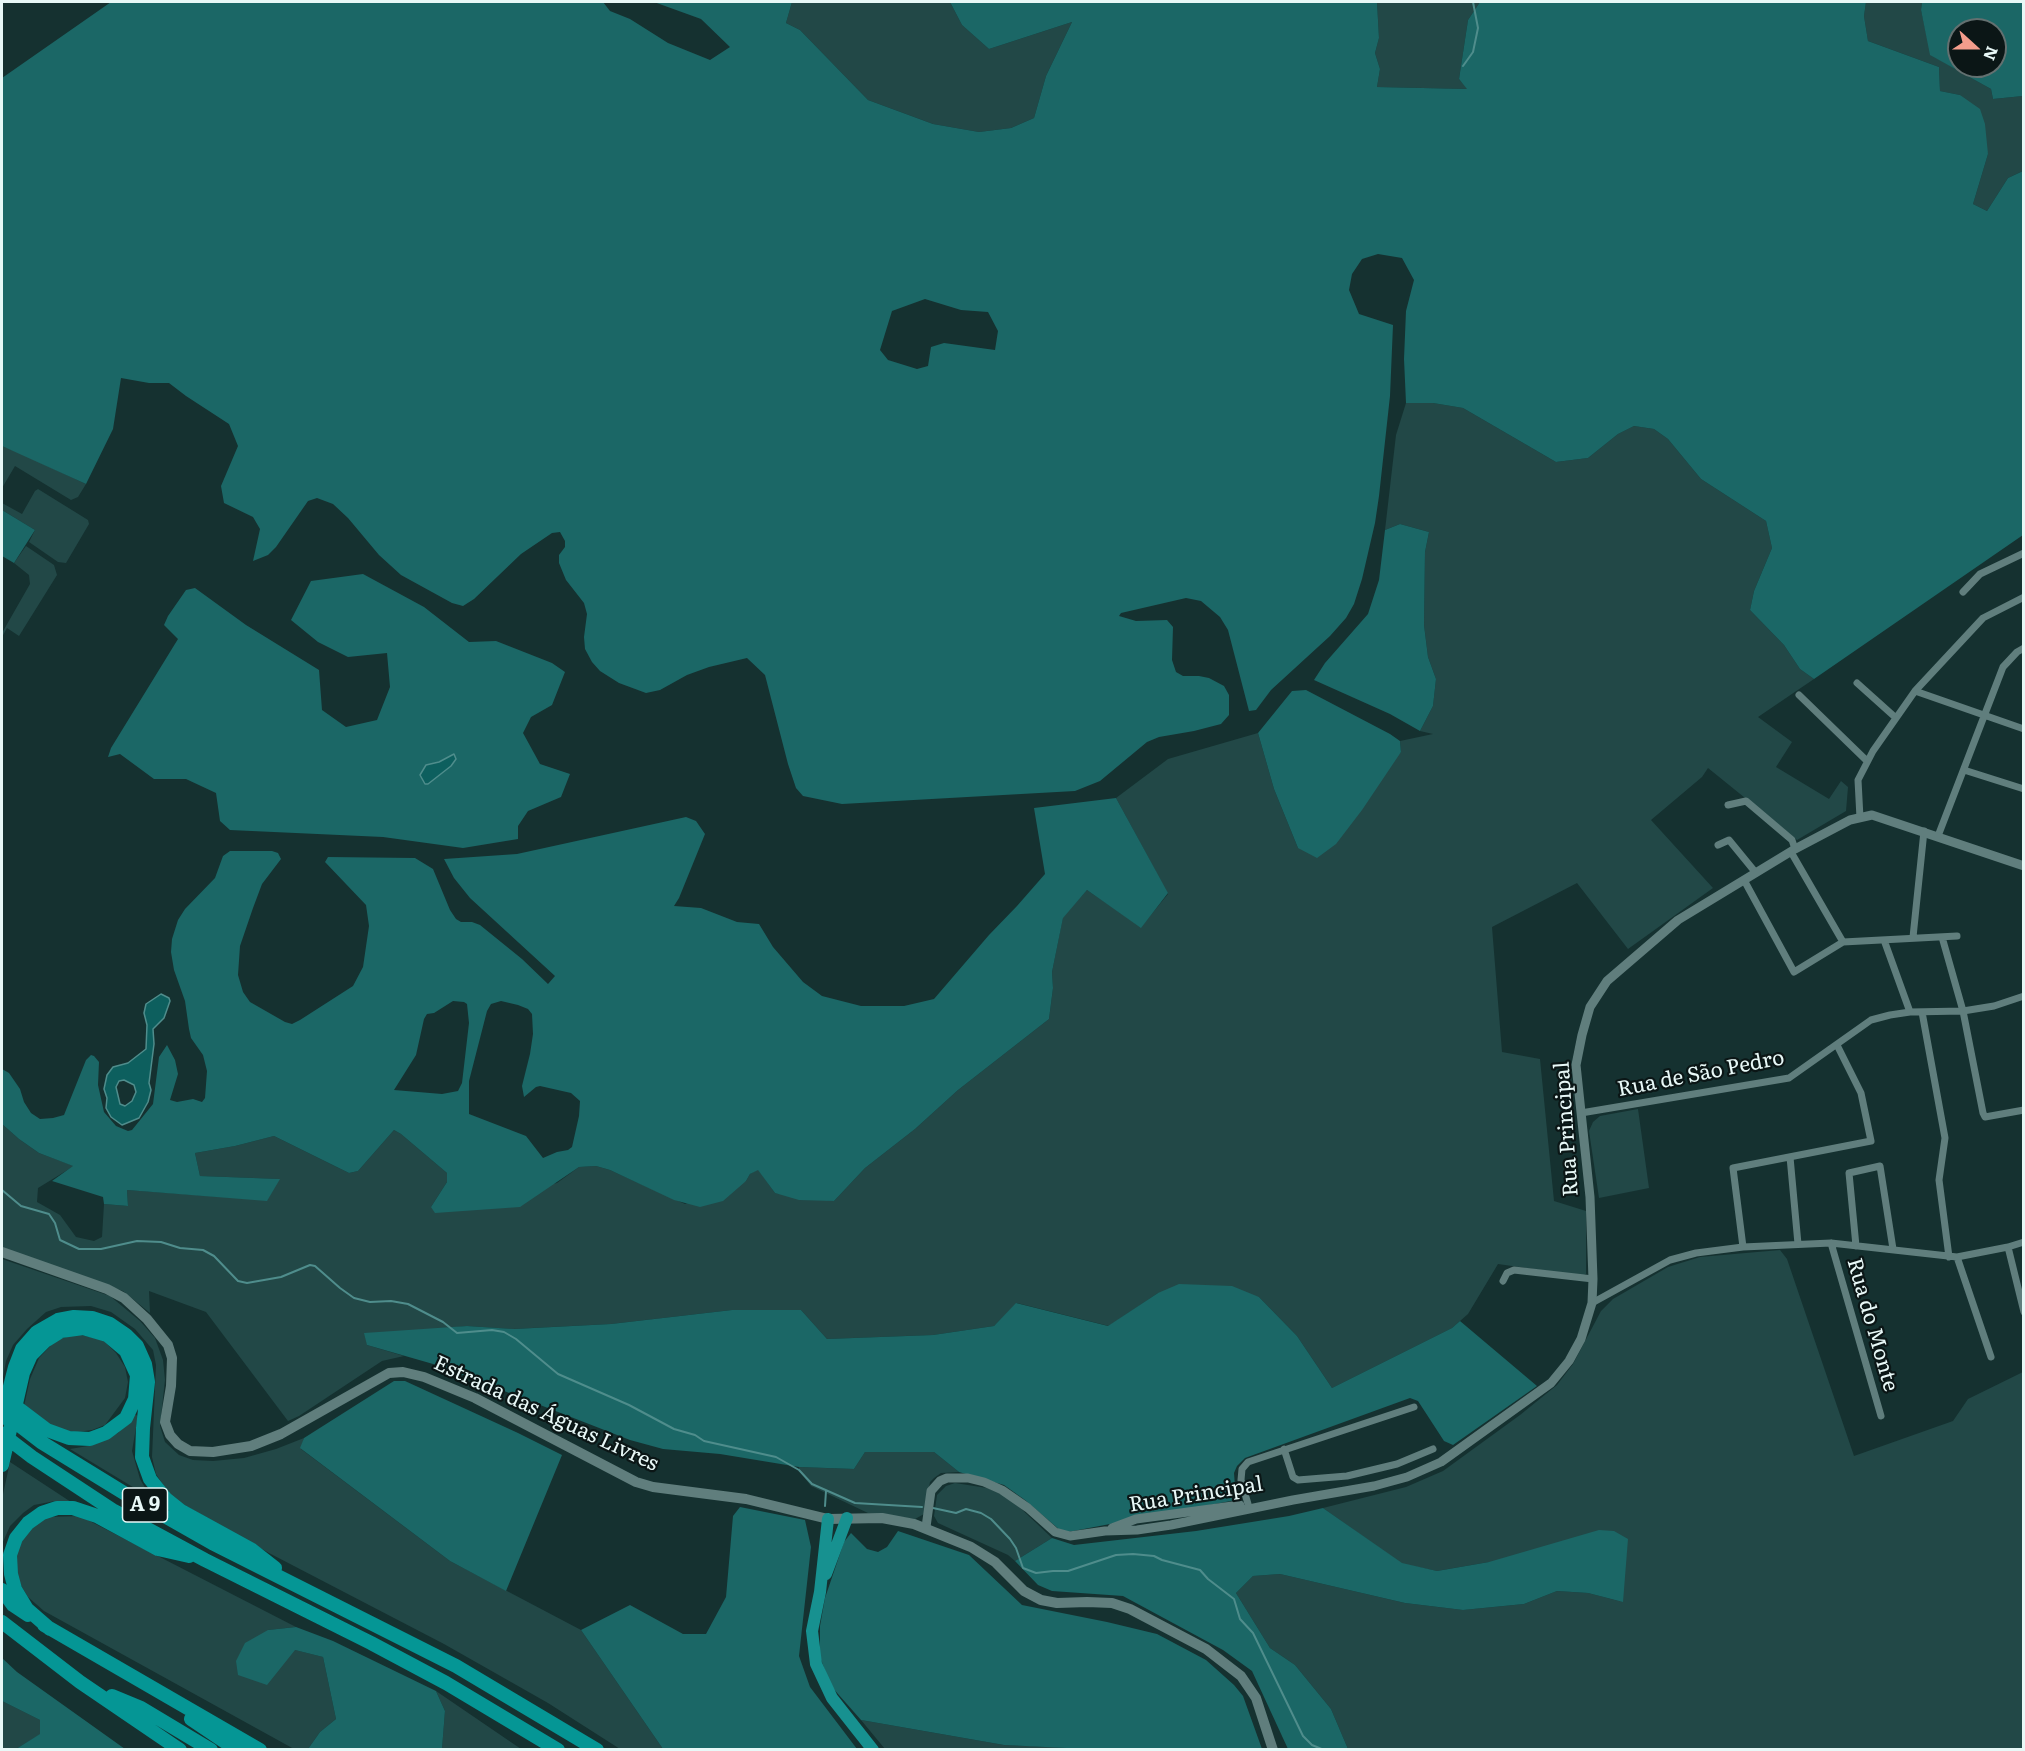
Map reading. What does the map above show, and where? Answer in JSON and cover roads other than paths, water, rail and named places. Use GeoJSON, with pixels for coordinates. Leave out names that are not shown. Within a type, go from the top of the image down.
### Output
{"type":"FeatureCollection","features":[{"type":"Feature","properties":{"kind":"highway"},"geometry":{"type":"LineString","coordinates":[[2,1465],[22,1349],[37,1332],[58,1320],[74,1317],[92,1318],[110,1324],[137,1346],[145,1364],[148,1382],[142,1457],[150,1479],[166,1499],[180,1511],[252,1550],[297,1584]]}},
{"type":"Feature","properties":{"kind":"highway"},"geometry":{"type":"LineString","coordinates":[[2,1396],[47,1430],[69,1438],[90,1439],[106,1433],[126,1418],[135,1399],[137,1375],[126,1351],[107,1335],[83,1328],[61,1331],[45,1341],[19,1370],[2,1418]]}},
{"type":"Feature","properties":{"kind":"highway","name":"A 9"},"geometry":{"type":"LineString","coordinates":[[2,1412],[41,1442],[212,1543],[456,1666],[597,1749]]}},
{"type":"Feature","properties":{"kind":"highway","name":"A 9"},"geometry":{"type":"LineString","coordinates":[[2,1434],[32,1457],[114,1511],[437,1678],[558,1749]]}},
{"type":"Feature","properties":{"kind":"highway"},"geometry":{"type":"LineString","coordinates":[[50,1629],[27,1609],[15,1589],[11,1574],[10,1555],[16,1538],[28,1523],[42,1513],[57,1508],[74,1508],[97,1516],[158,1549],[205,1560]]}},
{"type":"Feature","properties":{"kind":"highway"},"geometry":{"type":"LineString","coordinates":[[820,1592],[847,1518]]}},
{"type":"Feature","properties":{"kind":"highway"},"geometry":{"type":"LineString","coordinates":[[828,1519],[820,1592],[812,1631],[816,1664],[832,1698],[873,1749]]}},
{"type":"Feature","properties":{"kind":"highway"},"geometry":{"type":"LineString","coordinates":[[2,1590],[13,1605],[50,1629],[260,1749]]}},
{"type":"Feature","properties":{"kind":"highway"},"geometry":{"type":"LineString","coordinates":[[2,1622],[80,1682],[180,1749]]}},
{"type":"Feature","properties":{"kind":"highway"},"geometry":{"type":"LineString","coordinates":[[132,1676],[237,1749]]}},
{"type":"Feature","properties":{"kind":"highway"},"geometry":{"type":"LineString","coordinates":[[80,1682],[141,1708],[211,1749]]}},
{"type":"Feature","properties":{"kind":"main road","name":"Estrada das Águas Livres"},"geometry":{"type":"LineString","coordinates":[[2,1252],[106,1289],[124,1298],[147,1319],[168,1345],[172,1358],[171,1386],[165,1422],[170,1435],[190,1451],[213,1452],[251,1446],[281,1434],[388,1373],[403,1372],[424,1377],[474,1398],[636,1482],[653,1487],[746,1499],[828,1519],[882,1518],[926,1527],[971,1547],[995,1562],[1024,1592],[1041,1600],[1058,1604],[1087,1602],[1112,1604],[1145,1616],[1206,1649],[1241,1676],[1256,1698],[1273,1749]]}},
{"type":"Feature","properties":{"kind":"street"},"geometry":{"type":"LineString","coordinates":[[1963,592],[1980,574],[2024,553]]}},
{"type":"Feature","properties":{"kind":"street"},"geometry":{"type":"LineString","coordinates":[[1860,818],[1858,780],[1867,761],[1915,691],[1983,618],[2024,597]]}},
{"type":"Feature","properties":{"kind":"street"},"geometry":{"type":"LineString","coordinates":[[1938,836],[2003,667],[2024,648]]}},
{"type":"Feature","properties":{"kind":"street"},"geometry":{"type":"LineString","coordinates":[[1857,683],[1896,718]]}},
{"type":"Feature","properties":{"kind":"street"},"geometry":{"type":"LineString","coordinates":[[1915,691],[2024,729]]}},
{"type":"Feature","properties":{"kind":"street"},"geometry":{"type":"LineString","coordinates":[[1799,695],[1867,761]]}},
{"type":"Feature","properties":{"kind":"street"},"geometry":{"type":"LineString","coordinates":[[1964,770],[2024,789]]}},
{"type":"Feature","properties":{"kind":"street"},"geometry":{"type":"LineString","coordinates":[[1728,805],[1746,801],[1792,840],[1793,851],[1843,942]]}},
{"type":"Feature","properties":{"kind":"street","name":"Rua Principal"},"geometry":{"type":"LineString","coordinates":[[926,1527],[931,1491],[940,1481],[954,1477],[984,1482],[1008,1493],[1061,1534],[1070,1536],[1171,1525],[1374,1486],[1407,1477],[1441,1462],[1537,1394],[1561,1372],[1581,1339],[1592,1303],[1593,1279],[1590,1197],[1576,1065],[1590,1007],[1607,981],[1677,920],[1850,820],[1872,815],[2024,866]]}},
{"type":"Feature","properties":{"kind":"street"},"geometry":{"type":"LineString","coordinates":[[1913,937],[1924,831]]}},
{"type":"Feature","properties":{"kind":"street"},"geometry":{"type":"LineString","coordinates":[[1718,845],[1729,840],[1756,873]]}},
{"type":"Feature","properties":{"kind":"street"},"geometry":{"type":"LineString","coordinates":[[1744,880],[1794,972],[1843,942],[1957,936]]}},
{"type":"Feature","properties":{"kind":"street"},"geometry":{"type":"LineString","coordinates":[[1942,937],[1963,1011],[1985,1117],[2024,1110]]}},
{"type":"Feature","properties":{"kind":"street"},"geometry":{"type":"LineString","coordinates":[[1884,940],[1910,1012]]}},
{"type":"Feature","properties":{"kind":"street","name":"Rua de São Pedro"},"geometry":{"type":"LineString","coordinates":[[1581,1113],[1789,1078],[1871,1020],[1910,1012],[1963,1011],[1994,1006],[2024,996]]}},
{"type":"Feature","properties":{"kind":"street"},"geometry":{"type":"LineString","coordinates":[[1922,1012],[1945,1138],[1939,1180],[1953,1257],[1991,1357]]}},
{"type":"Feature","properties":{"kind":"street"},"geometry":{"type":"LineString","coordinates":[[1743,1247],[1732,1168],[1871,1141],[1861,1093],[1837,1045]]}},
{"type":"Feature","properties":{"kind":"street"},"geometry":{"type":"LineString","coordinates":[[1790,1157],[1798,1244]]}},
{"type":"Feature","properties":{"kind":"street"},"geometry":{"type":"LineString","coordinates":[[1856,1246],[1849,1173],[1880,1166],[1893,1249]]}},
{"type":"Feature","properties":{"kind":"street"},"geometry":{"type":"LineString","coordinates":[[1592,1303],[1670,1260],[1696,1253],[1743,1247],[1831,1244],[1953,1257],[2008,1248],[2024,1242]]}},
{"type":"Feature","properties":{"kind":"street","name":"Rua do Monte"},"geometry":{"type":"LineString","coordinates":[[1831,1244],[1881,1416]]}},
{"type":"Feature","properties":{"kind":"street"},"geometry":{"type":"LineString","coordinates":[[2008,1248],[2024,1312]]}},
{"type":"Feature","properties":{"kind":"street"},"geometry":{"type":"LineString","coordinates":[[1503,1281],[1507,1273],[1514,1270],[1593,1279]]}},
{"type":"Feature","properties":{"kind":"street"},"geometry":{"type":"LineString","coordinates":[[1248,1504],[1242,1480],[1242,1469],[1248,1462],[1414,1407]]}},
{"type":"Feature","properties":{"kind":"street"},"geometry":{"type":"LineString","coordinates":[[1284,1449],[1293,1477],[1298,1480],[1347,1476],[1397,1464],[1433,1449]]}},
{"type":"Feature","properties":{"kind":"street","name":"Rua Principal"},"geometry":{"type":"LineString","coordinates":[[1105,1531],[1136,1519],[1293,1500]]}},
{"type":"Feature","properties":{"kind":"waterway"},"geometry":{"type":"LineString","coordinates":[[1463,66],[1473,52],[1478,28],[1473,2]]}},
{"type":"Feature","properties":{"kind":"waterway"},"geometry":{"type":"LineString","coordinates":[[2,1190],[21,1206],[49,1214],[55,1223],[60,1240],[79,1249],[101,1249],[137,1241],[161,1242],[180,1248],[203,1250],[214,1256],[238,1281],[247,1283],[281,1277],[310,1265],[315,1266],[354,1298],[370,1302],[391,1301],[408,1304],[443,1322],[457,1333],[492,1330],[504,1332],[516,1339],[558,1374],[704,1441],[776,1457],[799,1470],[812,1484],[855,1503],[922,1507]]}},
{"type":"Feature","properties":{"kind":"waterway"},"geometry":{"type":"LineString","coordinates":[[825,1506],[826,1491]]}},
{"type":"Feature","properties":{"kind":"waterway"},"geometry":{"type":"LineString","coordinates":[[933,1508],[956,1513],[966,1509],[981,1513],[991,1519],[1016,1548],[1023,1568],[1036,1573],[1068,1571],[1116,1555],[1133,1554],[1154,1556],[1200,1570],[1234,1599],[1240,1619],[1253,1633],[1303,1736],[1312,1745],[1324,1750]]}}]}
